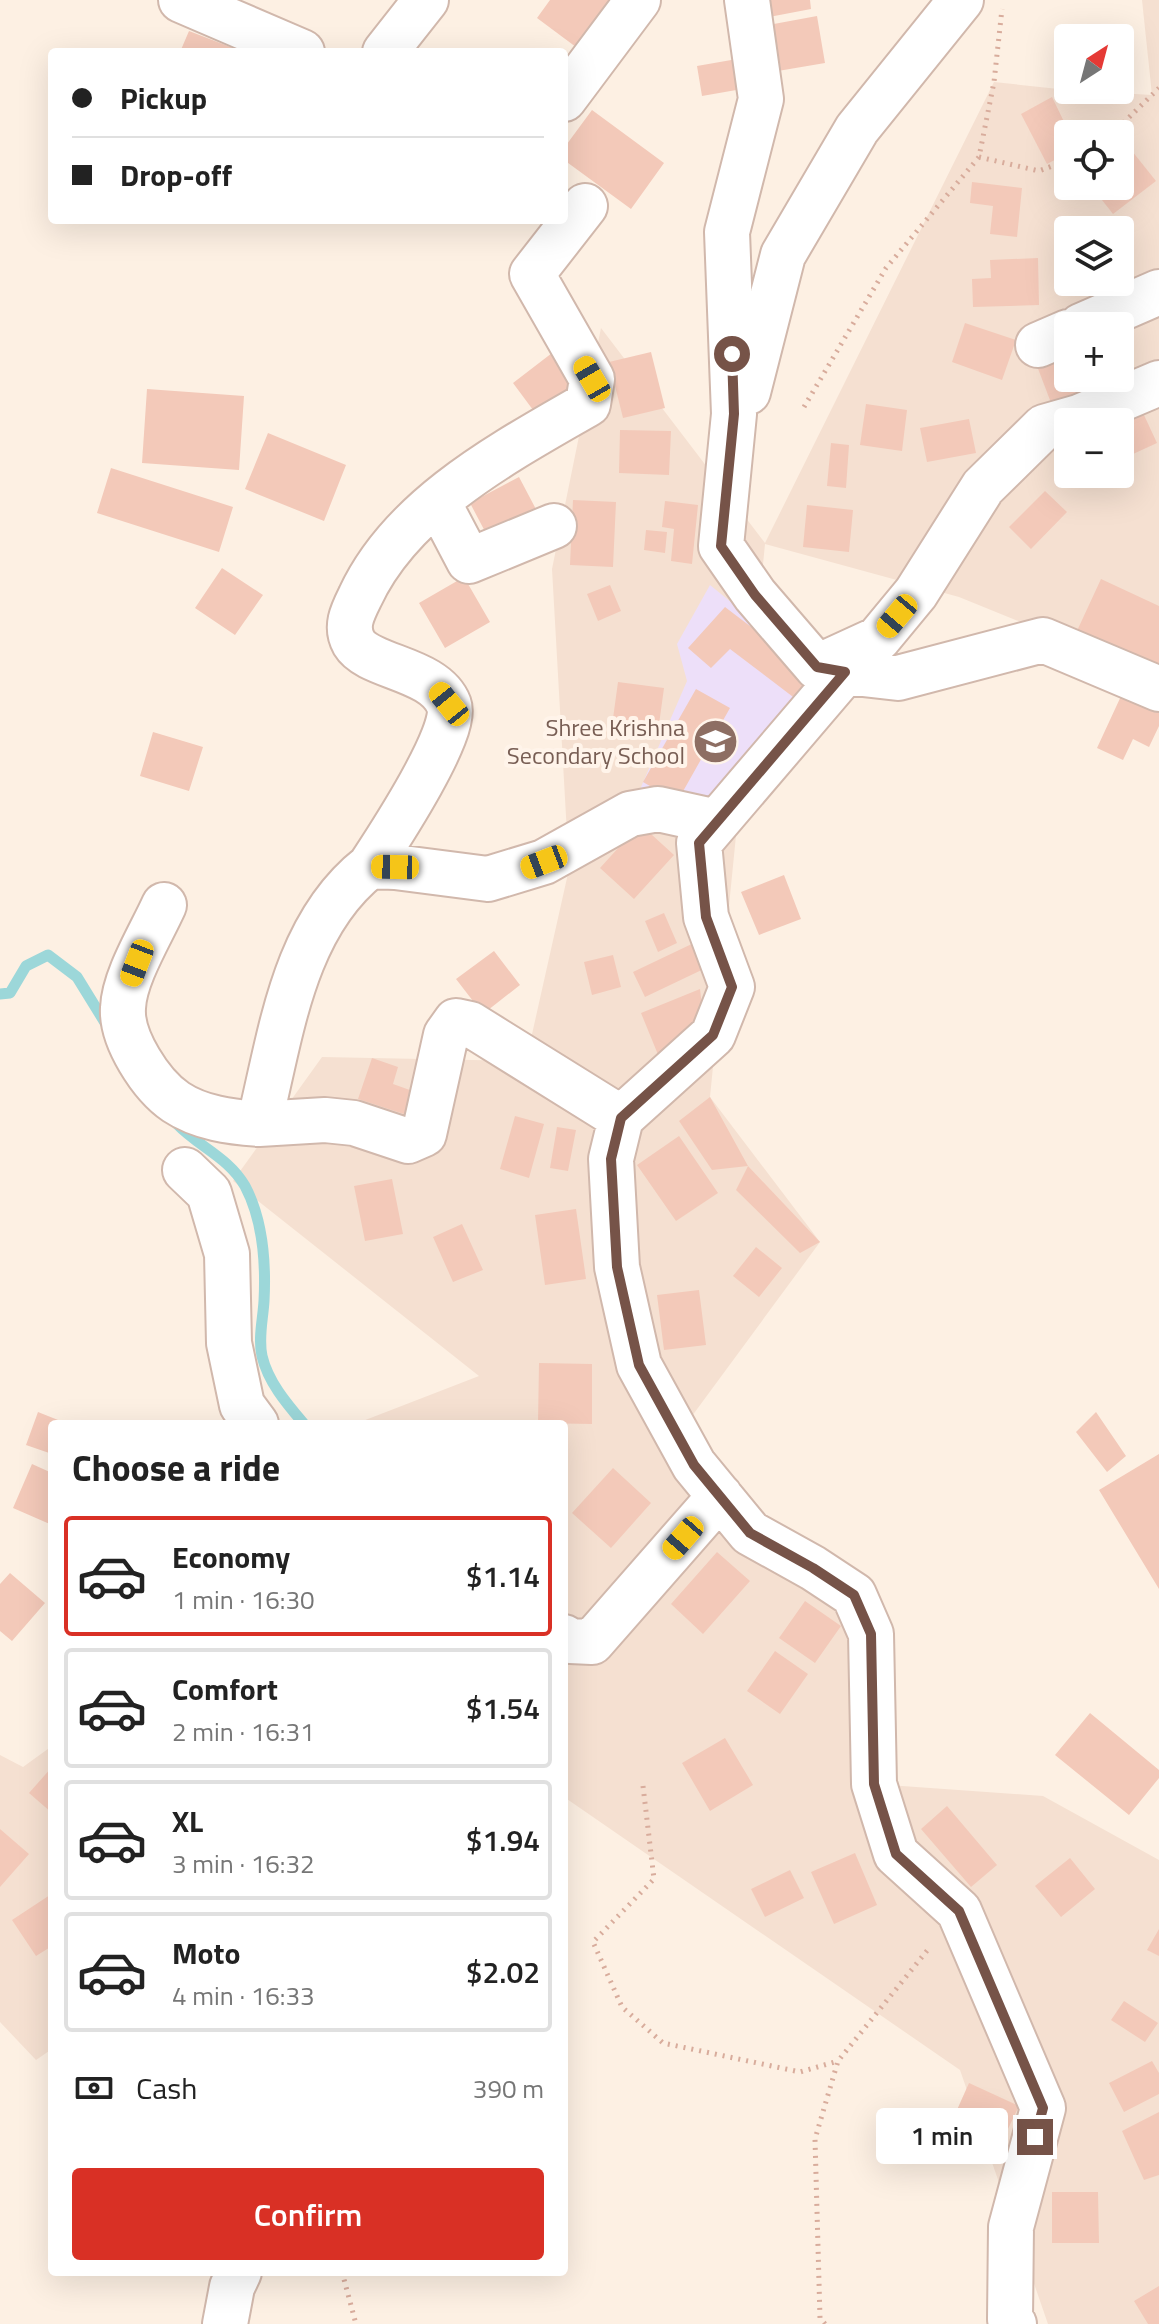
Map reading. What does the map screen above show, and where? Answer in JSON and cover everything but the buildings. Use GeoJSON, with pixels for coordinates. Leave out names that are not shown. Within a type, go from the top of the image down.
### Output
{"type":"FeatureCollection","features":[{"type":"Feature","properties":{"kind":"street"},"geometry":{"type":"LineString","coordinates":[[181,0],[293,48]]}},
{"type":"Feature","properties":{"kind":"street"},"geometry":{"type":"LineString","coordinates":[[388,48],[426,0]]}},
{"type":"Feature","properties":{"kind":"street"},"geometry":{"type":"LineString","coordinates":[[568,94],[638,0]]}},
{"type":"Feature","properties":{"kind":"street"},"geometry":{"type":"LineString","coordinates":[[747,0],[761,99],[727,232],[734,414],[721,546],[755,595],[831,669],[898,678],[1043,640],[1159,689]]}},
{"type":"Feature","properties":{"kind":"street"},"geometry":{"type":"LineString","coordinates":[[734,414],[746,398],[783,255],[857,129],[961,0]]}},
{"type":"Feature","properties":{"kind":"street"},"geometry":{"type":"LineString","coordinates":[[259,1124],[299,969],[321,923],[342,892],[370,866],[440,746],[450,722],[449,704],[436,688],[356,646],[348,631],[351,615],[367,582],[391,545],[453,488],[519,444],[588,404],[592,379],[532,274],[585,206]]}},
{"type":"Feature","properties":{"kind":"street"},"geometry":{"type":"LineString","coordinates":[[1113,312],[1159,292]]}},
{"type":"Feature","properties":{"kind":"street"},"geometry":{"type":"LineString","coordinates":[[1014,2324],[1010,2319],[1011,2227],[1043,2108],[959,1911],[896,1854],[874,1784],[871,1634],[854,1595],[750,1533],[694,1465],[639,1365],[617,1267],[611,1159],[621,1118],[713,1035],[732,987],[706,917],[699,843],[831,669],[878,639],[916,593],[983,487],[1044,427],[1079,417],[1159,383]]}},
{"type":"Feature","properties":{"kind":"street"},"geometry":{"type":"LineString","coordinates":[[438,502],[469,561],[554,526]]}},
{"type":"Feature","properties":{"kind":"street"},"geometry":{"type":"LineString","coordinates":[[370,866],[488,879],[544,862],[630,814],[658,809],[717,822]]}},
{"type":"Feature","properties":{"kind":"street"},"geometry":{"type":"LineString","coordinates":[[164,905],[137,963],[123,1007],[124,1021],[135,1053],[155,1081],[176,1102],[230,1122],[259,1124],[325,1120],[354,1123],[408,1141],[424,1134],[446,1035],[456,1021],[470,1024],[621,1118]]}},
{"type":"Feature","properties":{"kind":"street"},"geometry":{"type":"LineString","coordinates":[[185,1170],[209,1193],[227,1254],[229,1343],[242,1405],[253,1420]]}},
{"type":"Feature","properties":{"kind":"street"},"geometry":{"type":"LineString","coordinates":[[568,1640],[592,1642],[720,1496]]}},
{"type":"Feature","properties":{"kind":"street"},"geometry":{"type":"LineString","coordinates":[[225,2324],[237,2276]]}},
{"type":"Feature","properties":{"kind":"path"},"geometry":{"type":"LineString","coordinates":[[804,407],[886,268],[979,157],[994,82],[1003,0]]}},
{"type":"Feature","properties":{"kind":"path"},"geometry":{"type":"LineString","coordinates":[[1126,120],[1159,88]]}},
{"type":"Feature","properties":{"kind":"path"},"geometry":{"type":"LineString","coordinates":[[979,157],[1039,171],[1054,165]]}},
{"type":"Feature","properties":{"kind":"path"},"geometry":{"type":"LineString","coordinates":[[643,1786],[654,1879],[593,1942],[622,2007],[663,2043],[800,2072],[838,2061]]}},
{"type":"Feature","properties":{"kind":"path"},"geometry":{"type":"LineString","coordinates":[[825,2324],[820,2318],[815,2139],[838,2061],[959,1911]]}},
{"type":"Feature","properties":{"kind":"path"},"geometry":{"type":"LineString","coordinates":[[343,2276],[356,2324]]}},
{"type":"Feature","properties":{"kind":"shaded area"},"geometry":{"type":"Polygon","coordinates":[[[1142,0],[1159,0],[1159,678],[959,597],[765,544],[710,1097],[820,1242],[692,1416],[750,1533],[854,1595],[874,1784],[1043,1796],[1159,1860],[1159,2324],[1048,2324],[960,2070],[568,1800],[568,1420],[365,1420],[479,1376],[233,1181],[322,1057],[526,1061],[569,869],[552,569],[601,328],[765,543],[994,82],[1054,88],[1054,104],[1134,104],[1134,94],[1152,95],[1142,0]]]}},
{"type":"Feature","properties":{"kind":"shaded area","name":"Shree Krishna Secondary School"},"geometry":{"type":"Polygon","coordinates":[[[710,585],[829,682],[706,811],[635,801],[687,681],[677,644],[710,585]]]}},
{"type":"Feature","properties":{"kind":"shaded area"},"geometry":{"type":"Polygon","coordinates":[[[48,1749],[48,2052],[36,2060],[0,2022],[0,1755],[23,1767],[48,1749]]]}},
{"type":"Feature","properties":{"kind":"waterway"},"geometry":{"type":"LineString","coordinates":[[0,994],[10,993],[26,966],[48,955],[77,977],[109,1029]]}},
{"type":"Feature","properties":{"kind":"waterway"},"geometry":{"type":"LineString","coordinates":[[177,1124],[230,1167],[251,1199],[264,1257],[262,1356],[273,1384],[301,1420]]}},
{"type":"Feature","properties":{"kind":"place","name":"Shree Krishna Secondary School"},"geometry":{"type":"Point","coordinates":[716,742]}},
{"type":"Feature","properties":{"kind":"route"},"geometry":{"type":"LineString","coordinates":[[732,354],[734,414],[721,546],[755,595],[817,667],[845,672],[699,843],[706,917],[732,987],[713,1035],[621,1118],[611,1159],[617,1267],[639,1365],[694,1465],[750,1533],[854,1595],[871,1634],[874,1784],[896,1854],[959,1911],[1043,2108],[1035,2137]]}}]}
